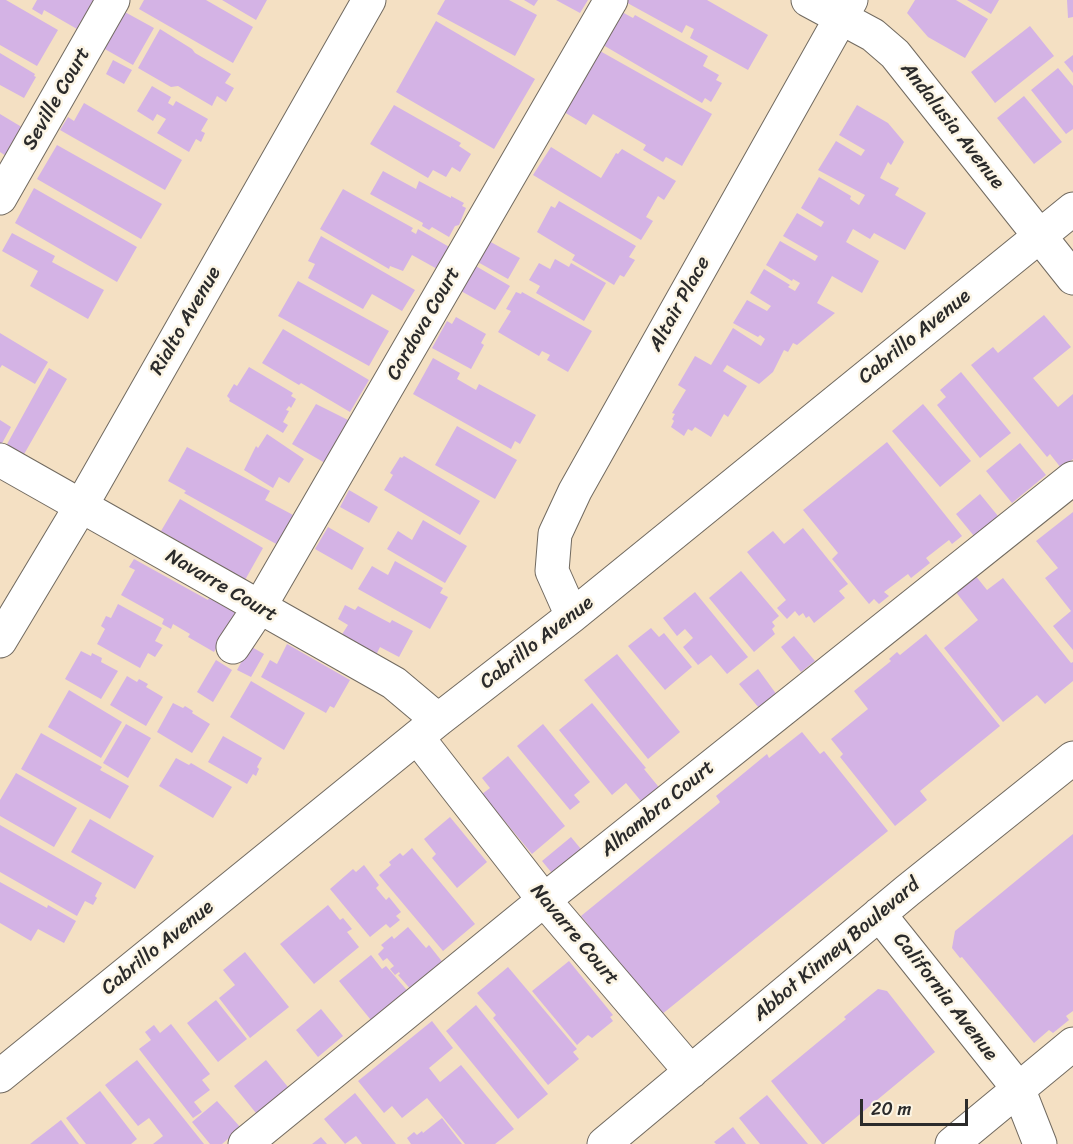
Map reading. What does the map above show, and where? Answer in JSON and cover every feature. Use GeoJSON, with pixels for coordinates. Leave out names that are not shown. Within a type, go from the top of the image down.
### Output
{"type":"FeatureCollection","features":[{"type":"Feature","properties":{"kind":"street","name":"Seville Court"},"geometry":{"type":"LineString","coordinates":[[0,198],[113,0]]}},
{"type":"Feature","properties":{"kind":"street","name":"Rialto Avenue"},"geometry":{"type":"LineString","coordinates":[[0,641],[81,506],[369,0]]}},
{"type":"Feature","properties":{"kind":"street","name":"Cordova Court"},"geometry":{"type":"LineString","coordinates":[[233,647],[259,608],[611,0]]}},
{"type":"Feature","properties":{"kind":"street","name":"Andalusia Avenue"},"geometry":{"type":"LineString","coordinates":[[808,0],[846,9],[895,54],[1073,278]]}},
{"type":"Feature","properties":{"kind":"street","name":"Altair Place"},"geometry":{"type":"LineString","coordinates":[[572,616],[552,571],[555,534],[575,490],[846,9]]}},
{"type":"Feature","properties":{"kind":"street","name":"Cabrillo Avenue"},"geometry":{"type":"LineString","coordinates":[[0,1076],[1073,209]]}},
{"type":"Feature","properties":{"kind":"street","name":"Navarre Court"},"geometry":{"type":"LineString","coordinates":[[0,460],[394,683],[544,900],[691,1072]]}},
{"type":"Feature","properties":{"kind":"street","name":"Alhambra Court"},"geometry":{"type":"LineString","coordinates":[[245,1144],[544,900],[1073,478]]}},
{"type":"Feature","properties":{"kind":"street","name":"Abbot Kinney Boulevard"},"geometry":{"type":"LineString","coordinates":[[604,1144],[879,914],[1073,758]]}},
{"type":"Feature","properties":{"kind":"street","name":"California Avenue"},"geometry":{"type":"LineString","coordinates":[[879,914],[1018,1088],[1040,1144]]}},
{"type":"Feature","properties":{"kind":"street"},"geometry":{"type":"LineString","coordinates":[[952,1144],[1073,1044]]}},
{"type":"Feature","properties":{"kind":"building"},"geometry":{"type":"Polygon","coordinates":[[[0,0],[6,0],[58,30],[37,66],[0,45],[0,0]]]}},
{"type":"Feature","properties":{"kind":"building"},"geometry":{"type":"Polygon","coordinates":[[[37,0],[94,0],[77,29],[44,10],[42,15],[32,9],[37,0]]]}},
{"type":"Feature","properties":{"kind":"building"},"geometry":{"type":"Polygon","coordinates":[[[144,0],[206,0],[253,27],[233,63],[139,9],[144,0]]]}},
{"type":"Feature","properties":{"kind":"building"},"geometry":{"type":"Polygon","coordinates":[[[222,0],[267,0],[256,20],[222,0]]]}},
{"type":"Feature","properties":{"kind":"building"},"geometry":{"type":"Polygon","coordinates":[[[445,0],[509,0],[537,15],[515,56],[437,14],[445,0]]]}},
{"type":"Feature","properties":{"kind":"building"},"geometry":{"type":"Polygon","coordinates":[[[524,0],[538,0],[534,6],[524,0]]]}},
{"type":"Feature","properties":{"kind":"building"},"geometry":{"type":"Polygon","coordinates":[[[556,0],[588,0],[580,13],[556,0]]]}},
{"type":"Feature","properties":{"kind":"building"},"geometry":{"type":"Polygon","coordinates":[[[622,0],[707,0],[768,35],[748,70],[690,38],[694,29],[686,25],[682,33],[622,0]]]}},
{"type":"Feature","properties":{"kind":"building"},"geometry":{"type":"Polygon","coordinates":[[[915,0],[956,0],[988,19],[965,58],[928,37],[907,13],[915,0]]]}},
{"type":"Feature","properties":{"kind":"building"},"geometry":{"type":"Polygon","coordinates":[[[967,0],[999,0],[991,14],[967,0]]]}},
{"type":"Feature","properties":{"kind":"building"},"geometry":{"type":"Polygon","coordinates":[[[1067,0],[1073,0],[1073,17],[1068,18],[1067,0]]]}},
{"type":"Feature","properties":{"kind":"building"},"geometry":{"type":"Polygon","coordinates":[[[123,11],[154,28],[133,65],[103,48],[123,11]]]}},
{"type":"Feature","properties":{"kind":"building"},"geometry":{"type":"Polygon","coordinates":[[[622,12],[633,18],[635,15],[708,56],[703,66],[719,75],[716,80],[722,83],[711,102],[705,98],[702,103],[603,45],[622,12]]]}},
{"type":"Feature","properties":{"kind":"building"},"geometry":{"type":"Polygon","coordinates":[[[436,21],[535,79],[494,149],[396,92],[436,21]]]}},
{"type":"Feature","properties":{"kind":"building"},"geometry":{"type":"Polygon","coordinates":[[[1030,26],[1054,56],[995,103],[971,72],[1030,26]]]}},
{"type":"Feature","properties":{"kind":"building"},"geometry":{"type":"Polygon","coordinates":[[[160,29],[231,74],[225,83],[234,88],[226,102],[217,96],[212,106],[178,86],[171,87],[138,68],[160,29]]]}},
{"type":"Feature","properties":{"kind":"building"},"geometry":{"type":"Polygon","coordinates":[[[600,51],[712,114],[682,166],[666,157],[663,162],[643,150],[646,145],[593,114],[586,125],[564,112],[600,51]]]}},
{"type":"Feature","properties":{"kind":"building"},"geometry":{"type":"Polygon","coordinates":[[[0,53],[35,74],[36,77],[24,98],[0,85],[0,53]]]}},
{"type":"Feature","properties":{"kind":"building"},"geometry":{"type":"Polygon","coordinates":[[[1073,55],[1073,73],[1064,62],[1073,55]]]}},
{"type":"Feature","properties":{"kind":"building"},"geometry":{"type":"Polygon","coordinates":[[[113,60],[132,70],[124,84],[106,74],[113,60]]]}},
{"type":"Feature","properties":{"kind":"building"},"geometry":{"type":"Polygon","coordinates":[[[1058,68],[1073,86],[1073,129],[1066,134],[1031,90],[1058,68]]]}},
{"type":"Feature","properties":{"kind":"building"},"geometry":{"type":"Polygon","coordinates":[[[152,86],[171,97],[168,103],[173,106],[176,101],[208,119],[201,131],[205,133],[201,142],[196,139],[189,152],[157,133],[166,119],[157,114],[153,121],[137,111],[152,86]]]}},
{"type":"Feature","properties":{"kind":"building"},"geometry":{"type":"Polygon","coordinates":[[[1024,96],[1062,142],[1034,164],[997,118],[1024,96]]]}},
{"type":"Feature","properties":{"kind":"building"},"geometry":{"type":"Polygon","coordinates":[[[84,103],[182,160],[165,190],[60,130],[68,117],[74,121],[84,103]]]}},
{"type":"Feature","properties":{"kind":"building"},"geometry":{"type":"Polygon","coordinates":[[[394,105],[461,143],[459,146],[471,154],[460,172],[452,167],[446,177],[433,170],[428,178],[370,144],[394,105]]]}},
{"type":"Feature","properties":{"kind":"building"},"geometry":{"type":"Polygon","coordinates":[[[857,105],[888,123],[904,142],[891,165],[888,162],[880,178],[899,188],[895,195],[926,213],[905,250],[874,233],[870,239],[853,229],[846,242],[879,261],[862,293],[832,276],[817,303],[835,313],[797,345],[793,343],[788,352],[784,350],[773,372],[759,384],[727,365],[723,371],[747,386],[728,417],[724,414],[711,437],[695,427],[692,431],[688,429],[684,436],[671,427],[675,414],[672,413],[686,390],[678,385],[695,356],[711,365],[733,328],[761,346],[765,339],[733,323],[747,300],[767,311],[771,306],[750,293],[764,269],[790,285],[788,287],[795,291],[800,283],[793,279],[792,281],[766,265],[780,241],[815,261],[818,256],[783,236],[797,213],[821,227],[824,222],[801,208],[819,177],[851,196],[850,199],[859,205],[865,195],[818,170],[836,141],[861,156],[865,150],[839,135],[857,105]]]}},
{"type":"Feature","properties":{"kind":"building"},"geometry":{"type":"Polygon","coordinates":[[[0,114],[25,129],[9,158],[0,152],[0,114]]]}},
{"type":"Feature","properties":{"kind":"building"},"geometry":{"type":"Polygon","coordinates":[[[57,145],[162,204],[141,239],[37,179],[57,145]]]}},
{"type":"Feature","properties":{"kind":"building"},"geometry":{"type":"Polygon","coordinates":[[[551,147],[601,178],[616,153],[618,154],[622,149],[676,181],[664,200],[658,196],[646,217],[653,221],[641,240],[533,175],[551,147]]]}},
{"type":"Feature","properties":{"kind":"building"},"geometry":{"type":"Polygon","coordinates":[[[383,171],[416,189],[419,181],[464,203],[462,206],[466,208],[459,225],[455,226],[449,237],[432,227],[429,230],[422,226],[423,223],[370,194],[383,171]]]}},
{"type":"Feature","properties":{"kind":"building"},"geometry":{"type":"Polygon","coordinates":[[[34,188],[137,247],[117,282],[15,223],[34,188]]]}},
{"type":"Feature","properties":{"kind":"building"},"geometry":{"type":"Polygon","coordinates":[[[343,189],[413,228],[411,231],[416,234],[418,229],[451,248],[439,270],[412,255],[403,271],[390,266],[389,269],[320,229],[343,189]]]}},
{"type":"Feature","properties":{"kind":"building"},"geometry":{"type":"Polygon","coordinates":[[[559,201],[636,246],[629,257],[635,260],[624,277],[620,275],[614,285],[572,260],[575,255],[537,232],[551,206],[555,208],[559,201]]]}},
{"type":"Feature","properties":{"kind":"building"},"geometry":{"type":"Polygon","coordinates":[[[12,233],[55,256],[52,262],[104,290],[88,319],[30,286],[38,271],[2,251],[12,233]]]}},
{"type":"Feature","properties":{"kind":"building"},"geometry":{"type":"Polygon","coordinates":[[[321,236],[415,290],[402,311],[372,294],[363,309],[308,278],[315,264],[308,261],[321,236]]]}},
{"type":"Feature","properties":{"kind":"building"},"geometry":{"type":"Polygon","coordinates":[[[487,240],[520,258],[508,279],[476,261],[487,240]]]}},
{"type":"Feature","properties":{"kind":"building"},"geometry":{"type":"Polygon","coordinates":[[[555,259],[569,267],[571,263],[606,283],[584,321],[536,293],[540,286],[529,280],[539,263],[550,269],[555,259]]]}},
{"type":"Feature","properties":{"kind":"building"},"geometry":{"type":"Polygon","coordinates":[[[474,265],[510,286],[495,310],[461,291],[474,265]]]}},
{"type":"Feature","properties":{"kind":"building"},"geometry":{"type":"Polygon","coordinates":[[[298,281],[389,331],[369,366],[278,316],[298,281]]]}},
{"type":"Feature","properties":{"kind":"building"},"geometry":{"type":"Polygon","coordinates":[[[516,292],[521,294],[522,292],[592,331],[568,372],[547,360],[550,355],[542,351],[539,356],[498,332],[511,311],[506,309],[516,292]]]}},
{"type":"Feature","properties":{"kind":"building"},"geometry":{"type":"Polygon","coordinates":[[[1044,315],[1071,347],[1033,378],[1058,407],[1073,394],[1073,459],[1061,468],[1050,454],[1047,457],[971,365],[993,347],[998,353],[1044,315]]]}},
{"type":"Feature","properties":{"kind":"building"},"geometry":{"type":"Polygon","coordinates":[[[456,317],[486,334],[481,343],[484,345],[471,369],[432,348],[447,321],[452,324],[456,317]]]}},
{"type":"Feature","properties":{"kind":"building"},"geometry":{"type":"Polygon","coordinates":[[[283,329],[369,380],[350,412],[262,363],[283,329]]]}},
{"type":"Feature","properties":{"kind":"building"},"geometry":{"type":"Polygon","coordinates":[[[0,333],[48,362],[35,384],[2,365],[0,368],[0,333]]]}},
{"type":"Feature","properties":{"kind":"building"},"geometry":{"type":"Polygon","coordinates":[[[433,358],[460,373],[457,379],[476,390],[479,384],[536,415],[520,444],[515,441],[511,449],[413,394],[433,358]]]}},
{"type":"Feature","properties":{"kind":"building"},"geometry":{"type":"Polygon","coordinates":[[[249,367],[293,393],[291,396],[296,399],[291,408],[289,406],[286,410],[289,411],[283,422],[288,425],[283,433],[229,401],[227,396],[234,384],[237,386],[249,367]]]}},
{"type":"Feature","properties":{"kind":"building"},"geometry":{"type":"Polygon","coordinates":[[[49,368],[67,379],[23,456],[6,446],[49,368]]]}},
{"type":"Feature","properties":{"kind":"building"},"geometry":{"type":"Polygon","coordinates":[[[961,372],[1011,433],[980,458],[937,405],[946,397],[940,390],[961,372]]]}},
{"type":"Feature","properties":{"kind":"building"},"geometry":{"type":"Polygon","coordinates":[[[316,404],[348,420],[325,463],[292,444],[316,404]]]}},
{"type":"Feature","properties":{"kind":"building"},"geometry":{"type":"Polygon","coordinates":[[[923,404],[971,461],[940,487],[892,431],[923,404]]]}},
{"type":"Feature","properties":{"kind":"building"},"geometry":{"type":"Polygon","coordinates":[[[0,420],[11,427],[0,447],[0,420]]]}},
{"type":"Feature","properties":{"kind":"building"},"geometry":{"type":"Polygon","coordinates":[[[457,426],[517,460],[495,499],[435,465],[457,426]]]}},
{"type":"Feature","properties":{"kind":"building"},"geometry":{"type":"Polygon","coordinates":[[[267,434],[304,459],[289,483],[279,477],[273,488],[244,470],[256,446],[258,448],[267,434]]]}},
{"type":"Feature","properties":{"kind":"building"},"geometry":{"type":"Polygon","coordinates":[[[887,442],[962,536],[952,544],[949,540],[926,558],[930,563],[911,578],[908,574],[884,592],[889,596],[879,604],[874,599],[869,604],[832,559],[838,553],[803,510],[887,442]]]}},
{"type":"Feature","properties":{"kind":"building"},"geometry":{"type":"Polygon","coordinates":[[[1020,443],[1046,475],[1012,503],[986,471],[1020,443]]]}},
{"type":"Feature","properties":{"kind":"building"},"geometry":{"type":"Polygon","coordinates":[[[187,447],[270,491],[265,500],[295,516],[278,545],[184,493],[186,491],[168,481],[187,447]]]}},
{"type":"Feature","properties":{"kind":"building"},"geometry":{"type":"Polygon","coordinates":[[[404,456],[480,501],[460,535],[384,490],[393,475],[390,473],[400,457],[404,456]]]}},
{"type":"Feature","properties":{"kind":"building"},"geometry":{"type":"Polygon","coordinates":[[[349,490],[378,507],[369,523],[340,507],[349,490]]]}},
{"type":"Feature","properties":{"kind":"building"},"geometry":{"type":"Polygon","coordinates":[[[980,494],[998,516],[974,536],[956,514],[980,494]]]}},
{"type":"Feature","properties":{"kind":"building"},"geometry":{"type":"Polygon","coordinates":[[[180,499],[263,548],[245,580],[161,531],[180,499]]]}},
{"type":"Feature","properties":{"kind":"building"},"geometry":{"type":"Polygon","coordinates":[[[1073,512],[1073,650],[1053,626],[1071,611],[1045,578],[1058,568],[1036,541],[1073,512]]]}},
{"type":"Feature","properties":{"kind":"building"},"geometry":{"type":"Polygon","coordinates":[[[423,520],[467,546],[445,583],[387,549],[398,531],[412,540],[423,520]]]}},
{"type":"Feature","properties":{"kind":"building"},"geometry":{"type":"Polygon","coordinates":[[[328,527],[364,548],[352,570],[315,549],[328,527]]]}},
{"type":"Feature","properties":{"kind":"building"},"geometry":{"type":"Polygon","coordinates":[[[803,528],[848,584],[839,591],[845,598],[814,623],[809,616],[806,618],[803,613],[799,616],[795,611],[787,619],[777,608],[786,600],[747,552],[773,531],[784,544],[803,528]]]}},
{"type":"Feature","properties":{"kind":"building"},"geometry":{"type":"Polygon","coordinates":[[[134,559],[236,613],[214,652],[188,637],[190,634],[173,624],[171,629],[162,624],[164,619],[121,595],[135,570],[129,567],[134,559]]]}},
{"type":"Feature","properties":{"kind":"building"},"geometry":{"type":"Polygon","coordinates":[[[395,561],[443,588],[440,593],[448,597],[430,629],[358,589],[372,566],[388,575],[395,561]]]}},
{"type":"Feature","properties":{"kind":"building"},"geometry":{"type":"Polygon","coordinates":[[[741,571],[779,616],[772,622],[775,626],[772,629],[775,634],[754,652],[709,598],[741,571]]]}},
{"type":"Feature","properties":{"kind":"building"},"geometry":{"type":"Polygon","coordinates":[[[975,575],[987,590],[1003,578],[1071,663],[1073,662],[1073,681],[1045,704],[1037,695],[1003,722],[944,648],[978,620],[955,591],[975,575]]]}},
{"type":"Feature","properties":{"kind":"building"},"geometry":{"type":"Polygon","coordinates":[[[695,592],[748,657],[727,674],[711,655],[698,665],[683,647],[693,638],[685,629],[677,636],[663,618],[695,592]]]}},
{"type":"Feature","properties":{"kind":"building"},"geometry":{"type":"Polygon","coordinates":[[[118,604],[162,628],[155,641],[163,645],[155,657],[148,653],[140,668],[97,644],[105,629],[101,626],[106,616],[111,618],[118,604]]]}},
{"type":"Feature","properties":{"kind":"building"},"geometry":{"type":"Polygon","coordinates":[[[345,605],[355,610],[358,606],[390,623],[392,620],[413,631],[399,657],[380,647],[376,655],[341,636],[348,625],[338,619],[345,605]]]}},
{"type":"Feature","properties":{"kind":"building"},"geometry":{"type":"Polygon","coordinates":[[[651,628],[659,637],[664,633],[692,667],[665,690],[628,646],[651,628]]]}},
{"type":"Feature","properties":{"kind":"building"},"geometry":{"type":"Polygon","coordinates":[[[926,634],[1000,726],[920,791],[927,800],[895,826],[840,757],[843,754],[831,739],[868,709],[854,691],[891,661],[889,659],[897,652],[900,655],[926,634]]]}},
{"type":"Feature","properties":{"kind":"building"},"geometry":{"type":"Polygon","coordinates":[[[794,636],[815,661],[801,672],[781,647],[794,636]]]}},
{"type":"Feature","properties":{"kind":"building"},"geometry":{"type":"Polygon","coordinates":[[[287,644],[350,680],[334,708],[330,706],[326,713],[261,677],[270,660],[277,664],[287,644]]]}},
{"type":"Feature","properties":{"kind":"building"},"geometry":{"type":"Polygon","coordinates":[[[250,646],[264,654],[251,677],[237,670],[250,646]]]}},
{"type":"Feature","properties":{"kind":"building"},"geometry":{"type":"Polygon","coordinates":[[[81,651],[102,658],[101,662],[118,671],[101,699],[65,679],[81,651]]]}},
{"type":"Feature","properties":{"kind":"building"},"geometry":{"type":"Polygon","coordinates":[[[617,654],[680,732],[648,759],[584,680],[617,654]]]}},
{"type":"Feature","properties":{"kind":"building"},"geometry":{"type":"Polygon","coordinates":[[[216,660],[232,670],[213,702],[197,692],[216,660]]]}},
{"type":"Feature","properties":{"kind":"building"},"geometry":{"type":"Polygon","coordinates":[[[758,669],[777,695],[759,708],[739,684],[758,669]]]}},
{"type":"Feature","properties":{"kind":"building"},"geometry":{"type":"Polygon","coordinates":[[[127,676],[137,682],[139,679],[148,684],[146,687],[163,697],[146,726],[110,705],[127,676]]]}},
{"type":"Feature","properties":{"kind":"building"},"geometry":{"type":"Polygon","coordinates":[[[251,681],[305,713],[284,750],[230,717],[251,681]]]}},
{"type":"Feature","properties":{"kind":"building"},"geometry":{"type":"Polygon","coordinates":[[[69,690],[122,722],[101,758],[48,727],[69,690]]]}},
{"type":"Feature","properties":{"kind":"building"},"geometry":{"type":"Polygon","coordinates":[[[173,703],[183,708],[185,706],[210,724],[192,753],[157,732],[173,703]]]}},
{"type":"Feature","properties":{"kind":"building"},"geometry":{"type":"Polygon","coordinates":[[[592,703],[662,791],[645,806],[626,783],[612,795],[559,730],[592,703]]]}},
{"type":"Feature","properties":{"kind":"building"},"geometry":{"type":"Polygon","coordinates":[[[126,724],[151,738],[128,778],[103,763],[126,724]]]}},
{"type":"Feature","properties":{"kind":"building"},"geometry":{"type":"Polygon","coordinates":[[[543,724],[590,782],[574,795],[580,802],[570,810],[517,746],[543,724]]]}},
{"type":"Feature","properties":{"kind":"building"},"geometry":{"type":"Polygon","coordinates":[[[802,732],[820,754],[824,751],[888,831],[661,1015],[581,916],[718,804],[720,802],[716,796],[767,754],[769,758],[802,732]]]}},
{"type":"Feature","properties":{"kind":"building"},"geometry":{"type":"Polygon","coordinates":[[[41,733],[102,767],[100,770],[129,786],[110,819],[21,769],[41,733]]]}},
{"type":"Feature","properties":{"kind":"building"},"geometry":{"type":"Polygon","coordinates":[[[223,736],[262,758],[257,767],[259,769],[256,776],[253,774],[247,784],[208,762],[223,736]]]}},
{"type":"Feature","properties":{"kind":"building"},"geometry":{"type":"Polygon","coordinates":[[[508,756],[565,826],[532,854],[482,794],[490,788],[482,778],[508,756]]]}},
{"type":"Feature","properties":{"kind":"building"},"geometry":{"type":"Polygon","coordinates":[[[176,758],[189,765],[191,763],[232,787],[213,818],[159,786],[176,758]]]}},
{"type":"Feature","properties":{"kind":"building"},"geometry":{"type":"Polygon","coordinates":[[[16,773],[77,808],[54,847],[0,816],[0,800],[16,773]]]}},
{"type":"Feature","properties":{"kind":"building"},"geometry":{"type":"Polygon","coordinates":[[[450,817],[487,862],[457,888],[432,858],[436,854],[424,839],[450,817]]]}},
{"type":"Feature","properties":{"kind":"building"},"geometry":{"type":"Polygon","coordinates":[[[90,819],[154,856],[135,889],[71,852],[90,819]]]}},
{"type":"Feature","properties":{"kind":"building"},"geometry":{"type":"Polygon","coordinates":[[[0,825],[102,883],[93,905],[85,901],[77,916],[0,872],[0,825]]]}},
{"type":"Feature","properties":{"kind":"building"},"geometry":{"type":"Polygon","coordinates":[[[1073,834],[1073,1011],[1066,1016],[1069,1020],[1053,1033],[1049,1030],[1034,1043],[952,948],[955,931],[1073,834]]]}},
{"type":"Feature","properties":{"kind":"building"},"geometry":{"type":"Polygon","coordinates":[[[571,837],[585,854],[556,878],[542,861],[571,837]]]}},
{"type":"Feature","properties":{"kind":"building"},"geometry":{"type":"Polygon","coordinates":[[[412,848],[475,924],[443,951],[379,875],[400,853],[403,856],[412,848]]]}},
{"type":"Feature","properties":{"kind":"building"},"geometry":{"type":"Polygon","coordinates":[[[364,865],[379,885],[376,888],[386,900],[389,897],[401,912],[396,916],[400,920],[390,928],[386,924],[370,937],[330,889],[353,869],[356,872],[364,865]]]}},
{"type":"Feature","properties":{"kind":"building"},"geometry":{"type":"Polygon","coordinates":[[[0,882],[76,921],[64,943],[38,929],[31,941],[0,923],[0,882]]]}},
{"type":"Feature","properties":{"kind":"building"},"geometry":{"type":"Polygon","coordinates":[[[328,905],[340,920],[343,918],[352,929],[347,932],[359,947],[314,984],[280,944],[328,905]]]}},
{"type":"Feature","properties":{"kind":"building"},"geometry":{"type":"Polygon","coordinates":[[[408,927],[426,948],[429,945],[444,964],[414,993],[398,975],[399,972],[395,975],[390,969],[394,966],[387,958],[383,961],[378,954],[384,948],[381,945],[392,936],[394,939],[408,927]]]}},
{"type":"Feature","properties":{"kind":"building"},"geometry":{"type":"Polygon","coordinates":[[[245,952],[289,1007],[250,1038],[219,998],[235,985],[223,970],[245,952]]]}},
{"type":"Feature","properties":{"kind":"building"},"geometry":{"type":"Polygon","coordinates":[[[371,955],[382,969],[386,966],[411,995],[375,1025],[339,981],[371,955]]]}},
{"type":"Feature","properties":{"kind":"building"},"geometry":{"type":"Polygon","coordinates":[[[569,961],[613,1015],[610,1017],[613,1021],[592,1038],[588,1035],[577,1045],[532,991],[569,961]]]}},
{"type":"Feature","properties":{"kind":"building"},"geometry":{"type":"Polygon","coordinates":[[[508,967],[577,1049],[573,1052],[579,1059],[548,1085],[493,1018],[496,1015],[477,993],[508,967]]]}},
{"type":"Feature","properties":{"kind":"building"},"geometry":{"type":"Polygon","coordinates":[[[878,989],[887,991],[935,1052],[822,1144],[771,1081],[846,1019],[844,1017],[878,989]]]}},
{"type":"Feature","properties":{"kind":"building"},"geometry":{"type":"Polygon","coordinates":[[[216,1000],[247,1039],[218,1062],[187,1023],[216,1000]]]}},
{"type":"Feature","properties":{"kind":"building"},"geometry":{"type":"Polygon","coordinates":[[[476,1005],[548,1094],[518,1119],[446,1031],[476,1005]]]}},
{"type":"Feature","properties":{"kind":"building"},"geometry":{"type":"Polygon","coordinates":[[[321,1009],[343,1036],[318,1057],[296,1030],[321,1009]]]}},
{"type":"Feature","properties":{"kind":"building"},"geometry":{"type":"Polygon","coordinates":[[[432,1021],[453,1048],[429,1068],[440,1082],[461,1065],[514,1129],[495,1144],[465,1144],[427,1098],[402,1118],[392,1106],[384,1113],[358,1081],[432,1021]]]}},
{"type":"Feature","properties":{"kind":"building"},"geometry":{"type":"Polygon","coordinates":[[[171,1024],[210,1074],[202,1080],[210,1090],[194,1102],[202,1112],[193,1118],[139,1049],[151,1040],[145,1032],[154,1025],[160,1033],[171,1024]]]}},
{"type":"Feature","properties":{"kind":"building"},"geometry":{"type":"Polygon","coordinates":[[[137,1060],[204,1144],[153,1144],[163,1136],[149,1118],[138,1126],[105,1085],[137,1060]]]}},
{"type":"Feature","properties":{"kind":"building"},"geometry":{"type":"Polygon","coordinates":[[[266,1060],[292,1092],[260,1118],[234,1086],[266,1060]]]}},
{"type":"Feature","properties":{"kind":"building"},"geometry":{"type":"Polygon","coordinates":[[[100,1091],[137,1139],[131,1144],[86,1144],[66,1118],[100,1091]]]}},
{"type":"Feature","properties":{"kind":"building"},"geometry":{"type":"Polygon","coordinates":[[[355,1093],[396,1144],[362,1144],[356,1136],[345,1144],[324,1119],[355,1093]]]}},
{"type":"Feature","properties":{"kind":"building"},"geometry":{"type":"Polygon","coordinates":[[[767,1095],[808,1144],[760,1144],[739,1118],[767,1095]]]}},
{"type":"Feature","properties":{"kind":"building"},"geometry":{"type":"Polygon","coordinates":[[[217,1101],[241,1128],[222,1144],[210,1144],[192,1122],[217,1101]]]}},
{"type":"Feature","properties":{"kind":"building"},"geometry":{"type":"Polygon","coordinates":[[[442,1118],[462,1144],[411,1144],[407,1138],[414,1132],[417,1135],[422,1131],[423,1133],[442,1118]]]}},
{"type":"Feature","properties":{"kind":"building"},"geometry":{"type":"Polygon","coordinates":[[[61,1120],[79,1144],[30,1144],[61,1120]]]}},
{"type":"Feature","properties":{"kind":"building"},"geometry":{"type":"Polygon","coordinates":[[[733,1127],[746,1144],[716,1144],[714,1142],[733,1127]]]}},
{"type":"Feature","properties":{"kind":"building"},"geometry":{"type":"Polygon","coordinates":[[[321,1137],[327,1144],[312,1144],[321,1137]]]}}]}
